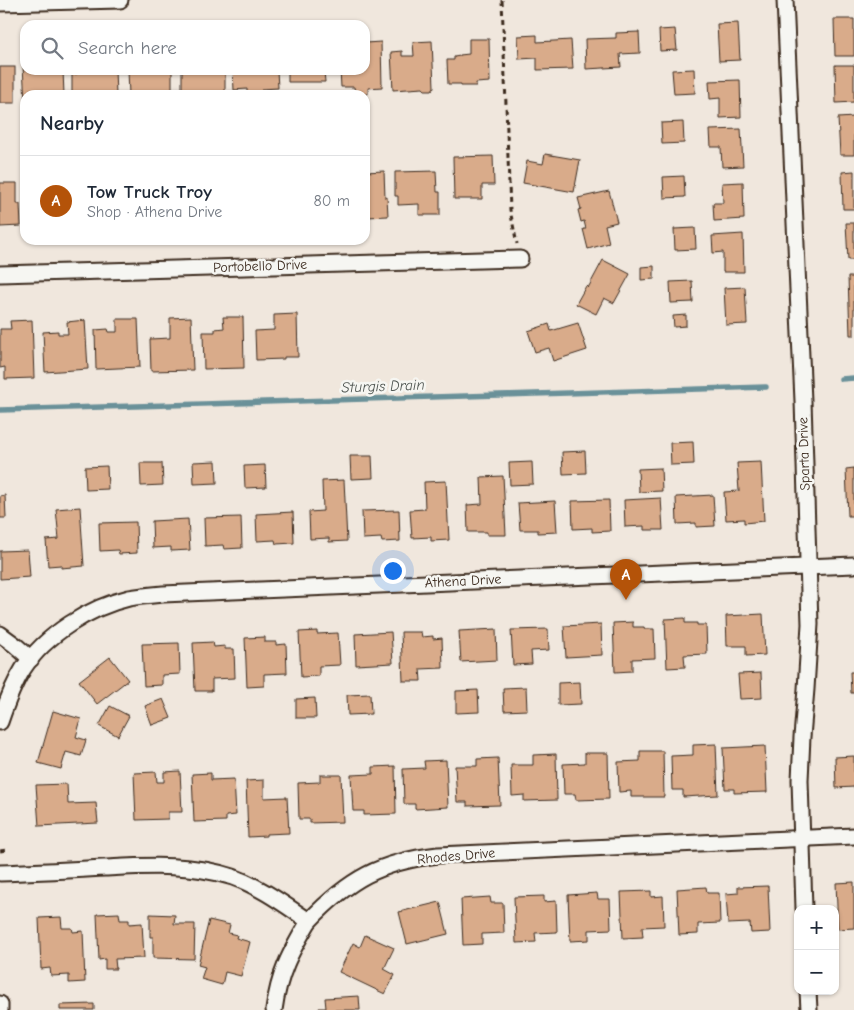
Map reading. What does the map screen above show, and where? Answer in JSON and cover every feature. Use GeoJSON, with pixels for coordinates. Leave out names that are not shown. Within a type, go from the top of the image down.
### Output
{"type":"FeatureCollection","features":[{"type":"Feature","properties":{"kind":"street"},"geometry":{"type":"LineString","coordinates":[[0,4],[120,0]]}},
{"type":"Feature","properties":{"kind":"street","name":"Sparta Drive"},"geometry":{"type":"LineString","coordinates":[[785,0],[802,391],[810,642],[800,780],[804,905]]}},
{"type":"Feature","properties":{"kind":"street","name":"Portobello Drive"},"geometry":{"type":"LineString","coordinates":[[0,274],[520,259]]}},
{"type":"Feature","properties":{"kind":"street","name":"Athena Drive"},"geometry":{"type":"LineString","coordinates":[[0,722],[14,685],[23,668],[50,639],[72,622],[88,613],[128,598],[148,595],[854,565]]}},
{"type":"Feature","properties":{"kind":"street"},"geometry":{"type":"LineString","coordinates":[[0,634],[31,659]]}},
{"type":"Feature","properties":{"kind":"street","name":"Rhodes Drive"},"geometry":{"type":"LineString","coordinates":[[274,1010],[276,993],[287,960],[309,921],[347,886],[392,864],[438,855],[854,836]]}},
{"type":"Feature","properties":{"kind":"street"},"geometry":{"type":"LineString","coordinates":[[0,873],[148,866],[185,867],[233,878],[260,889],[309,921]]}},
{"type":"Feature","properties":{"kind":"street"},"geometry":{"type":"LineString","coordinates":[[808,995],[809,1010]]}},
{"type":"Feature","properties":{"kind":"street"},"geometry":{"type":"LineString","coordinates":[[0,1004],[0,1010]]}},
{"type":"Feature","properties":{"kind":"path"},"geometry":{"type":"LineString","coordinates":[[502,0],[510,210],[520,259]]}},
{"type":"Feature","properties":{"kind":"path"},"geometry":{"type":"LineString","coordinates":[[0,850],[7,850]]}},
{"type":"Feature","properties":{"kind":"building"},"geometry":{"type":"Polygon","coordinates":[[[834,19],[854,19],[854,56],[835,56],[834,19]]]}},
{"type":"Feature","properties":{"kind":"building"},"geometry":{"type":"Polygon","coordinates":[[[738,23],[740,60],[719,61],[717,24],[738,23]]]}},
{"type":"Feature","properties":{"kind":"building"},"geometry":{"type":"Polygon","coordinates":[[[675,29],[677,50],[660,51],[659,30],[675,29]]]}},
{"type":"Feature","properties":{"kind":"building"},"geometry":{"type":"Polygon","coordinates":[[[639,32],[640,53],[620,54],[621,67],[586,69],[585,39],[616,38],[616,33],[639,32]]]}},
{"type":"Feature","properties":{"kind":"building"},"geometry":{"type":"Polygon","coordinates":[[[537,35],[537,42],[571,40],[573,69],[537,70],[537,58],[519,59],[518,36],[537,35]]]}},
{"type":"Feature","properties":{"kind":"building"},"geometry":{"type":"Polygon","coordinates":[[[469,39],[489,39],[490,82],[476,83],[476,86],[448,84],[447,60],[454,60],[454,57],[469,54],[469,39]]]}},
{"type":"Feature","properties":{"kind":"building"},"geometry":{"type":"Polygon","coordinates":[[[432,41],[434,87],[432,90],[425,90],[423,88],[393,90],[391,52],[402,51],[402,56],[414,56],[413,42],[432,41]]]}},
{"type":"Feature","properties":{"kind":"building"},"geometry":{"type":"Polygon","coordinates":[[[381,42],[382,87],[354,90],[354,87],[341,87],[340,75],[370,75],[370,43],[381,42]]]}},
{"type":"Feature","properties":{"kind":"building"},"geometry":{"type":"Polygon","coordinates":[[[835,65],[854,65],[854,102],[836,103],[835,65]]]}},
{"type":"Feature","properties":{"kind":"building"},"geometry":{"type":"Polygon","coordinates":[[[0,67],[15,67],[15,103],[0,103],[0,67]]]}},
{"type":"Feature","properties":{"kind":"building"},"geometry":{"type":"Polygon","coordinates":[[[694,69],[695,93],[674,94],[672,70],[694,69]]]}},
{"type":"Feature","properties":{"kind":"building"},"geometry":{"type":"Polygon","coordinates":[[[24,75],[63,75],[64,90],[24,90],[24,75]]]}},
{"type":"Feature","properties":{"kind":"building"},"geometry":{"type":"Polygon","coordinates":[[[72,75],[115,75],[116,90],[72,90],[72,75]]]}},
{"type":"Feature","properties":{"kind":"building"},"geometry":{"type":"Polygon","coordinates":[[[128,75],[172,75],[172,90],[129,90],[128,75]]]}},
{"type":"Feature","properties":{"kind":"building"},"geometry":{"type":"Polygon","coordinates":[[[182,75],[225,75],[225,90],[182,90],[182,75]]]}},
{"type":"Feature","properties":{"kind":"building"},"geometry":{"type":"Polygon","coordinates":[[[233,75],[277,75],[278,88],[234,90],[233,75]]]}},
{"type":"Feature","properties":{"kind":"building"},"geometry":{"type":"Polygon","coordinates":[[[288,75],[324,75],[325,82],[288,82],[288,75]]]}},
{"type":"Feature","properties":{"kind":"building"},"geometry":{"type":"Polygon","coordinates":[[[740,80],[741,117],[720,118],[720,98],[710,99],[709,81],[740,80]]]}},
{"type":"Feature","properties":{"kind":"building"},"geometry":{"type":"Polygon","coordinates":[[[854,117],[854,155],[840,155],[838,118],[854,117]]]}},
{"type":"Feature","properties":{"kind":"building"},"geometry":{"type":"Polygon","coordinates":[[[683,122],[684,143],[662,144],[661,123],[683,122]]]}},
{"type":"Feature","properties":{"kind":"building"},"geometry":{"type":"Polygon","coordinates":[[[741,129],[743,166],[722,167],[721,147],[711,147],[710,130],[741,129]]]}},
{"type":"Feature","properties":{"kind":"building"},"geometry":{"type":"Polygon","coordinates":[[[545,154],[580,160],[574,192],[523,183],[527,161],[543,164],[545,154]]]}},
{"type":"Feature","properties":{"kind":"building"},"geometry":{"type":"Polygon","coordinates":[[[493,156],[494,185],[482,185],[482,199],[454,199],[453,157],[493,156]]]}},
{"type":"Feature","properties":{"kind":"building"},"geometry":{"type":"Polygon","coordinates":[[[384,171],[388,216],[370,217],[370,172],[384,171]]]}},
{"type":"Feature","properties":{"kind":"building"},"geometry":{"type":"Polygon","coordinates":[[[436,171],[437,192],[440,192],[440,215],[419,215],[419,204],[398,205],[398,196],[395,196],[395,172],[436,171]]]}},
{"type":"Feature","properties":{"kind":"building"},"geometry":{"type":"Polygon","coordinates":[[[854,171],[854,209],[843,209],[842,172],[854,171]]]}},
{"type":"Feature","properties":{"kind":"building"},"geometry":{"type":"Polygon","coordinates":[[[684,176],[685,197],[664,198],[663,177],[684,176]]]}},
{"type":"Feature","properties":{"kind":"building"},"geometry":{"type":"Polygon","coordinates":[[[743,182],[744,219],[714,221],[713,203],[723,203],[722,183],[743,182]]]}},
{"type":"Feature","properties":{"kind":"building"},"geometry":{"type":"Polygon","coordinates":[[[0,183],[17,183],[17,204],[20,204],[20,226],[0,227],[0,183]]]}},
{"type":"Feature","properties":{"kind":"building"},"geometry":{"type":"Polygon","coordinates":[[[609,191],[617,222],[605,225],[609,243],[588,249],[583,229],[586,229],[584,221],[581,222],[578,210],[581,209],[578,198],[609,191]]]}},
{"type":"Feature","properties":{"kind":"building"},"geometry":{"type":"Polygon","coordinates":[[[846,223],[854,223],[854,260],[848,260],[846,223]]]}},
{"type":"Feature","properties":{"kind":"building"},"geometry":{"type":"Polygon","coordinates":[[[695,228],[696,249],[675,250],[674,229],[695,228]]]}},
{"type":"Feature","properties":{"kind":"building"},"geometry":{"type":"Polygon","coordinates":[[[743,234],[744,272],[723,272],[723,252],[713,253],[712,236],[743,234]]]}},
{"type":"Feature","properties":{"kind":"building"},"geometry":{"type":"Polygon","coordinates":[[[603,260],[630,274],[614,303],[604,298],[596,314],[576,304],[586,286],[588,288],[603,260]]]}},
{"type":"Feature","properties":{"kind":"building"},"geometry":{"type":"Polygon","coordinates":[[[654,266],[654,279],[641,280],[641,267],[654,266]]]}},
{"type":"Feature","properties":{"kind":"building"},"geometry":{"type":"Polygon","coordinates":[[[848,277],[854,277],[854,335],[850,335],[848,277]]]}},
{"type":"Feature","properties":{"kind":"building"},"geometry":{"type":"Polygon","coordinates":[[[692,281],[693,302],[671,303],[670,282],[692,281]]]}},
{"type":"Feature","properties":{"kind":"building"},"geometry":{"type":"Polygon","coordinates":[[[745,287],[747,324],[726,325],[724,288],[745,287]]]}},
{"type":"Feature","properties":{"kind":"building"},"geometry":{"type":"Polygon","coordinates":[[[297,314],[298,357],[256,360],[255,331],[274,330],[274,315],[297,314]]]}},
{"type":"Feature","properties":{"kind":"building"},"geometry":{"type":"Polygon","coordinates":[[[686,315],[686,326],[674,327],[673,316],[686,315]]]}},
{"type":"Feature","properties":{"kind":"building"},"geometry":{"type":"Polygon","coordinates":[[[191,317],[193,370],[151,371],[150,339],[170,338],[170,318],[191,317]]]}},
{"type":"Feature","properties":{"kind":"building"},"geometry":{"type":"Polygon","coordinates":[[[223,317],[243,317],[244,368],[204,369],[203,332],[215,332],[215,329],[224,328],[223,317]]]}},
{"type":"Feature","properties":{"kind":"building"},"geometry":{"type":"Polygon","coordinates":[[[117,319],[138,319],[140,367],[96,369],[95,330],[108,329],[109,332],[117,332],[117,319]]]}},
{"type":"Feature","properties":{"kind":"building"},"geometry":{"type":"Polygon","coordinates":[[[32,320],[34,378],[5,379],[5,367],[0,368],[0,329],[11,329],[10,321],[32,320]]]}},
{"type":"Feature","properties":{"kind":"building"},"geometry":{"type":"Polygon","coordinates":[[[85,320],[88,369],[45,372],[43,332],[58,331],[58,334],[68,334],[67,322],[85,320]]]}},
{"type":"Feature","properties":{"kind":"building"},"geometry":{"type":"Polygon","coordinates":[[[578,323],[587,350],[553,361],[549,348],[535,352],[528,331],[549,324],[551,331],[578,323]]]}},
{"type":"Feature","properties":{"kind":"building"},"geometry":{"type":"Polygon","coordinates":[[[693,442],[694,464],[671,465],[670,443],[693,442]]]}},
{"type":"Feature","properties":{"kind":"building"},"geometry":{"type":"Polygon","coordinates":[[[585,451],[586,473],[563,474],[562,452],[585,451]]]}},
{"type":"Feature","properties":{"kind":"building"},"geometry":{"type":"Polygon","coordinates":[[[350,456],[372,456],[373,478],[351,479],[350,456]]]}},
{"type":"Feature","properties":{"kind":"building"},"geometry":{"type":"Polygon","coordinates":[[[216,461],[217,483],[194,484],[193,462],[216,461]]]}},
{"type":"Feature","properties":{"kind":"building"},"geometry":{"type":"Polygon","coordinates":[[[532,462],[533,484],[510,485],[509,463],[532,462]]]}},
{"type":"Feature","properties":{"kind":"building"},"geometry":{"type":"Polygon","coordinates":[[[761,462],[764,521],[744,523],[744,519],[726,520],[724,492],[739,491],[737,463],[761,462]]]}},
{"type":"Feature","properties":{"kind":"building"},"geometry":{"type":"Polygon","coordinates":[[[140,463],[162,463],[163,485],[141,486],[140,463]]]}},
{"type":"Feature","properties":{"kind":"building"},"geometry":{"type":"Polygon","coordinates":[[[265,465],[266,487],[245,488],[244,466],[265,465]]]}},
{"type":"Feature","properties":{"kind":"building"},"geometry":{"type":"Polygon","coordinates":[[[107,466],[108,489],[86,490],[85,467],[107,466]]]}},
{"type":"Feature","properties":{"kind":"building"},"geometry":{"type":"Polygon","coordinates":[[[661,468],[662,491],[639,492],[638,469],[661,468]]]}},
{"type":"Feature","properties":{"kind":"building"},"geometry":{"type":"Polygon","coordinates":[[[854,468],[854,516],[848,516],[846,469],[854,468]]]}},
{"type":"Feature","properties":{"kind":"building"},"geometry":{"type":"Polygon","coordinates":[[[503,476],[506,535],[468,532],[467,505],[482,504],[481,477],[503,476]]]}},
{"type":"Feature","properties":{"kind":"building"},"geometry":{"type":"Polygon","coordinates":[[[344,480],[347,541],[329,542],[329,538],[310,539],[309,512],[323,511],[322,481],[344,480]]]}},
{"type":"Feature","properties":{"kind":"building"},"geometry":{"type":"Polygon","coordinates":[[[446,481],[449,540],[431,541],[431,537],[412,538],[410,510],[425,509],[424,482],[446,481]]]}},
{"type":"Feature","properties":{"kind":"building"},"geometry":{"type":"Polygon","coordinates":[[[5,495],[6,518],[0,518],[0,496],[5,495]]]}},
{"type":"Feature","properties":{"kind":"building"},"geometry":{"type":"Polygon","coordinates":[[[713,495],[715,526],[696,527],[696,523],[677,524],[676,497],[713,495]]]}},
{"type":"Feature","properties":{"kind":"building"},"geometry":{"type":"Polygon","coordinates":[[[661,498],[663,530],[644,530],[644,526],[625,527],[624,500],[661,498]]]}},
{"type":"Feature","properties":{"kind":"building"},"geometry":{"type":"Polygon","coordinates":[[[609,500],[610,531],[592,532],[592,528],[573,529],[572,501],[609,500]]]}},
{"type":"Feature","properties":{"kind":"building"},"geometry":{"type":"Polygon","coordinates":[[[555,501],[557,532],[538,533],[538,530],[520,530],[518,503],[555,501]]]}},
{"type":"Feature","properties":{"kind":"building"},"geometry":{"type":"Polygon","coordinates":[[[80,507],[84,566],[61,568],[61,565],[48,566],[46,540],[59,539],[56,509],[80,507]]]}},
{"type":"Feature","properties":{"kind":"building"},"geometry":{"type":"Polygon","coordinates":[[[399,510],[400,541],[382,542],[381,538],[363,539],[362,511],[399,510]]]}},
{"type":"Feature","properties":{"kind":"building"},"geometry":{"type":"Polygon","coordinates":[[[293,512],[294,543],[276,544],[275,540],[257,541],[256,514],[293,512]]]}},
{"type":"Feature","properties":{"kind":"building"},"geometry":{"type":"Polygon","coordinates":[[[241,517],[242,548],[224,549],[223,545],[205,546],[204,518],[241,517]]]}},
{"type":"Feature","properties":{"kind":"building"},"geometry":{"type":"Polygon","coordinates":[[[188,519],[190,550],[171,551],[171,547],[153,548],[152,521],[188,519]]]}},
{"type":"Feature","properties":{"kind":"building"},"geometry":{"type":"Polygon","coordinates":[[[136,522],[137,553],[119,554],[118,550],[100,551],[99,523],[136,522]]]}},
{"type":"Feature","properties":{"kind":"building"},"geometry":{"type":"Polygon","coordinates":[[[28,550],[30,577],[0,579],[0,551],[28,550]]]}},
{"type":"Feature","properties":{"kind":"building"},"geometry":{"type":"Polygon","coordinates":[[[763,614],[765,655],[746,656],[746,646],[727,646],[726,616],[763,614]]]}},
{"type":"Feature","properties":{"kind":"building"},"geometry":{"type":"Polygon","coordinates":[[[685,618],[685,623],[706,625],[707,654],[684,655],[685,667],[667,668],[665,619],[685,618]]]}},
{"type":"Feature","properties":{"kind":"building"},"geometry":{"type":"Polygon","coordinates":[[[633,622],[633,627],[654,629],[655,658],[632,659],[632,671],[615,672],[613,623],[633,622]]]}},
{"type":"Feature","properties":{"kind":"building"},"geometry":{"type":"Polygon","coordinates":[[[601,624],[602,655],[566,657],[564,626],[601,624]]]}},
{"type":"Feature","properties":{"kind":"building"},"geometry":{"type":"Polygon","coordinates":[[[496,629],[497,660],[461,662],[459,631],[496,629]]]}},
{"type":"Feature","properties":{"kind":"building"},"geometry":{"type":"Polygon","coordinates":[[[548,629],[549,650],[531,651],[532,664],[513,665],[511,630],[548,629]]]}},
{"type":"Feature","properties":{"kind":"building"},"geometry":{"type":"Polygon","coordinates":[[[317,631],[317,634],[338,633],[340,665],[319,666],[319,676],[301,677],[299,632],[317,631]]]}},
{"type":"Feature","properties":{"kind":"building"},"geometry":{"type":"Polygon","coordinates":[[[391,632],[393,663],[356,665],[355,634],[391,632]]]}},
{"type":"Feature","properties":{"kind":"building"},"geometry":{"type":"Polygon","coordinates":[[[401,632],[421,632],[422,637],[433,636],[433,639],[442,638],[443,668],[420,669],[421,681],[403,681],[401,632]]]}},
{"type":"Feature","properties":{"kind":"building"},"geometry":{"type":"Polygon","coordinates":[[[265,637],[265,642],[276,642],[276,645],[286,644],[287,673],[264,674],[264,686],[247,687],[245,638],[265,637]]]}},
{"type":"Feature","properties":{"kind":"building"},"geometry":{"type":"Polygon","coordinates":[[[213,642],[214,647],[225,646],[225,649],[234,649],[235,678],[212,679],[212,691],[195,691],[193,643],[213,642]]]}},
{"type":"Feature","properties":{"kind":"building"},"geometry":{"type":"Polygon","coordinates":[[[179,643],[180,674],[162,675],[162,685],[144,686],[142,644],[179,643]]]}},
{"type":"Feature","properties":{"kind":"building"},"geometry":{"type":"Polygon","coordinates":[[[110,657],[128,680],[97,704],[79,681],[110,657]]]}},
{"type":"Feature","properties":{"kind":"building"},"geometry":{"type":"Polygon","coordinates":[[[850,672],[854,672],[854,693],[851,693],[850,672]]]}},
{"type":"Feature","properties":{"kind":"building"},"geometry":{"type":"Polygon","coordinates":[[[761,673],[762,698],[740,699],[738,674],[761,673]]]}},
{"type":"Feature","properties":{"kind":"building"},"geometry":{"type":"Polygon","coordinates":[[[580,682],[581,704],[558,705],[558,683],[580,682]]]}},
{"type":"Feature","properties":{"kind":"building"},"geometry":{"type":"Polygon","coordinates":[[[526,687],[527,710],[504,711],[503,688],[526,687]]]}},
{"type":"Feature","properties":{"kind":"building"},"geometry":{"type":"Polygon","coordinates":[[[478,690],[479,712],[456,713],[456,691],[478,690]]]}},
{"type":"Feature","properties":{"kind":"building"},"geometry":{"type":"Polygon","coordinates":[[[370,694],[371,714],[348,715],[347,695],[370,694]]]}},
{"type":"Feature","properties":{"kind":"building"},"geometry":{"type":"Polygon","coordinates":[[[315,698],[316,718],[296,718],[296,699],[315,698]]]}},
{"type":"Feature","properties":{"kind":"building"},"geometry":{"type":"Polygon","coordinates":[[[163,699],[171,718],[152,725],[145,706],[163,699]]]}},
{"type":"Feature","properties":{"kind":"building"},"geometry":{"type":"Polygon","coordinates":[[[110,706],[129,716],[118,736],[99,726],[110,706]]]}},
{"type":"Feature","properties":{"kind":"building"},"geometry":{"type":"Polygon","coordinates":[[[53,711],[81,719],[76,737],[86,740],[81,756],[66,752],[61,769],[38,763],[53,711]]]}},
{"type":"Feature","properties":{"kind":"building"},"geometry":{"type":"Polygon","coordinates":[[[716,744],[718,795],[683,797],[683,790],[672,790],[671,756],[693,755],[693,745],[716,744]]]}},
{"type":"Feature","properties":{"kind":"building"},"geometry":{"type":"Polygon","coordinates":[[[765,746],[767,792],[734,793],[734,789],[725,789],[723,748],[765,746]]]}},
{"type":"Feature","properties":{"kind":"building"},"geometry":{"type":"Polygon","coordinates":[[[640,751],[663,751],[664,797],[631,797],[631,791],[619,792],[618,762],[640,761],[640,751]]]}},
{"type":"Feature","properties":{"kind":"building"},"geometry":{"type":"Polygon","coordinates":[[[585,753],[608,753],[609,799],[576,800],[575,794],[564,794],[563,764],[585,763],[585,753]]]}},
{"type":"Feature","properties":{"kind":"building"},"geometry":{"type":"Polygon","coordinates":[[[556,754],[557,800],[524,801],[524,795],[512,796],[511,765],[533,765],[533,755],[556,754]]]}},
{"type":"Feature","properties":{"kind":"building"},"geometry":{"type":"Polygon","coordinates":[[[854,756],[854,787],[836,788],[835,757],[854,756]]]}},
{"type":"Feature","properties":{"kind":"building"},"geometry":{"type":"Polygon","coordinates":[[[498,758],[500,805],[467,806],[467,802],[457,802],[455,766],[477,766],[477,759],[498,758]]]}},
{"type":"Feature","properties":{"kind":"building"},"geometry":{"type":"Polygon","coordinates":[[[446,760],[448,807],[415,809],[415,804],[404,804],[403,769],[425,768],[424,761],[446,760]]]}},
{"type":"Feature","properties":{"kind":"building"},"geometry":{"type":"Polygon","coordinates":[[[395,766],[396,814],[364,815],[364,811],[353,811],[351,775],[373,774],[373,767],[395,766]]]}},
{"type":"Feature","properties":{"kind":"building"},"geometry":{"type":"Polygon","coordinates":[[[180,771],[182,812],[168,812],[168,819],[136,820],[134,773],[156,772],[157,782],[164,782],[164,772],[180,771]]]}},
{"type":"Feature","properties":{"kind":"building"},"geometry":{"type":"Polygon","coordinates":[[[211,773],[211,780],[234,779],[236,815],[226,816],[226,821],[194,822],[192,774],[211,773]]]}},
{"type":"Feature","properties":{"kind":"building"},"geometry":{"type":"Polygon","coordinates":[[[320,775],[341,775],[343,822],[310,823],[310,819],[299,819],[298,783],[320,782],[320,775]]]}},
{"type":"Feature","properties":{"kind":"building"},"geometry":{"type":"Polygon","coordinates":[[[264,780],[264,798],[287,797],[289,833],[248,837],[246,781],[264,780]]]}},
{"type":"Feature","properties":{"kind":"building"},"geometry":{"type":"Polygon","coordinates":[[[67,784],[68,804],[96,803],[98,823],[39,826],[36,785],[67,784]]]}},
{"type":"Feature","properties":{"kind":"building"},"geometry":{"type":"Polygon","coordinates":[[[854,882],[854,928],[839,929],[839,905],[837,905],[836,883],[854,882]]]}},
{"type":"Feature","properties":{"kind":"building"},"geometry":{"type":"Polygon","coordinates":[[[768,886],[770,932],[751,933],[750,923],[728,924],[726,894],[738,893],[738,887],[768,886]]]}},
{"type":"Feature","properties":{"kind":"building"},"geometry":{"type":"Polygon","coordinates":[[[706,887],[707,893],[719,893],[720,923],[698,924],[698,934],[679,935],[677,889],[706,887]]]}},
{"type":"Feature","properties":{"kind":"building"},"geometry":{"type":"Polygon","coordinates":[[[651,891],[651,897],[663,896],[664,926],[642,927],[643,937],[623,938],[621,892],[651,891]]]}},
{"type":"Feature","properties":{"kind":"building"},"geometry":{"type":"Polygon","coordinates":[[[597,893],[598,899],[610,899],[611,929],[589,930],[589,940],[570,941],[568,895],[597,893]]]}},
{"type":"Feature","properties":{"kind":"building"},"geometry":{"type":"Polygon","coordinates":[[[544,896],[544,902],[556,901],[557,932],[535,933],[536,942],[516,943],[514,897],[544,896]]]}},
{"type":"Feature","properties":{"kind":"building"},"geometry":{"type":"Polygon","coordinates":[[[490,897],[491,903],[503,903],[504,933],[482,934],[482,944],[463,945],[461,899],[490,897]]]}},
{"type":"Feature","properties":{"kind":"building"},"geometry":{"type":"Polygon","coordinates":[[[440,902],[448,934],[407,944],[399,912],[440,902]]]}},
{"type":"Feature","properties":{"kind":"building"},"geometry":{"type":"Polygon","coordinates":[[[119,913],[120,920],[129,920],[129,924],[142,923],[144,958],[115,959],[116,969],[105,969],[105,959],[99,960],[97,914],[119,913]]]}},
{"type":"Feature","properties":{"kind":"building"},"geometry":{"type":"Polygon","coordinates":[[[150,914],[175,915],[174,924],[195,924],[194,959],[153,958],[153,937],[150,937],[150,914]]]}},
{"type":"Feature","properties":{"kind":"building"},"geometry":{"type":"Polygon","coordinates":[[[61,917],[62,928],[72,928],[73,932],[83,931],[85,982],[69,983],[69,975],[51,976],[50,968],[41,969],[39,918],[61,917]]]}},
{"type":"Feature","properties":{"kind":"building"},"geometry":{"type":"Polygon","coordinates":[[[209,920],[230,925],[228,933],[237,935],[236,938],[250,942],[241,976],[225,972],[222,985],[201,979],[205,967],[198,965],[209,920]]]}},
{"type":"Feature","properties":{"kind":"building"},"geometry":{"type":"Polygon","coordinates":[[[365,935],[394,948],[384,969],[395,975],[385,994],[339,972],[353,943],[360,947],[365,935]]]}},
{"type":"Feature","properties":{"kind":"building"},"geometry":{"type":"Polygon","coordinates":[[[359,996],[360,1010],[319,1010],[319,1008],[326,1008],[325,998],[359,996]]]}},
{"type":"Feature","properties":{"kind":"building"},"geometry":{"type":"Polygon","coordinates":[[[94,1004],[94,1010],[60,1010],[60,1005],[94,1004]]]}},
{"type":"Feature","properties":{"kind":"waterway","name":"Sturgis Drain"},"geometry":{"type":"LineString","coordinates":[[841,379],[854,378]]}},
{"type":"Feature","properties":{"kind":"waterway","name":"Sturgis Drain"},"geometry":{"type":"LineString","coordinates":[[0,410],[766,387]]}},
{"type":"Feature","properties":{"kind":"place","name":"Tow Truck Troy"},"geometry":{"type":"Point","coordinates":[626,600]}}]}
